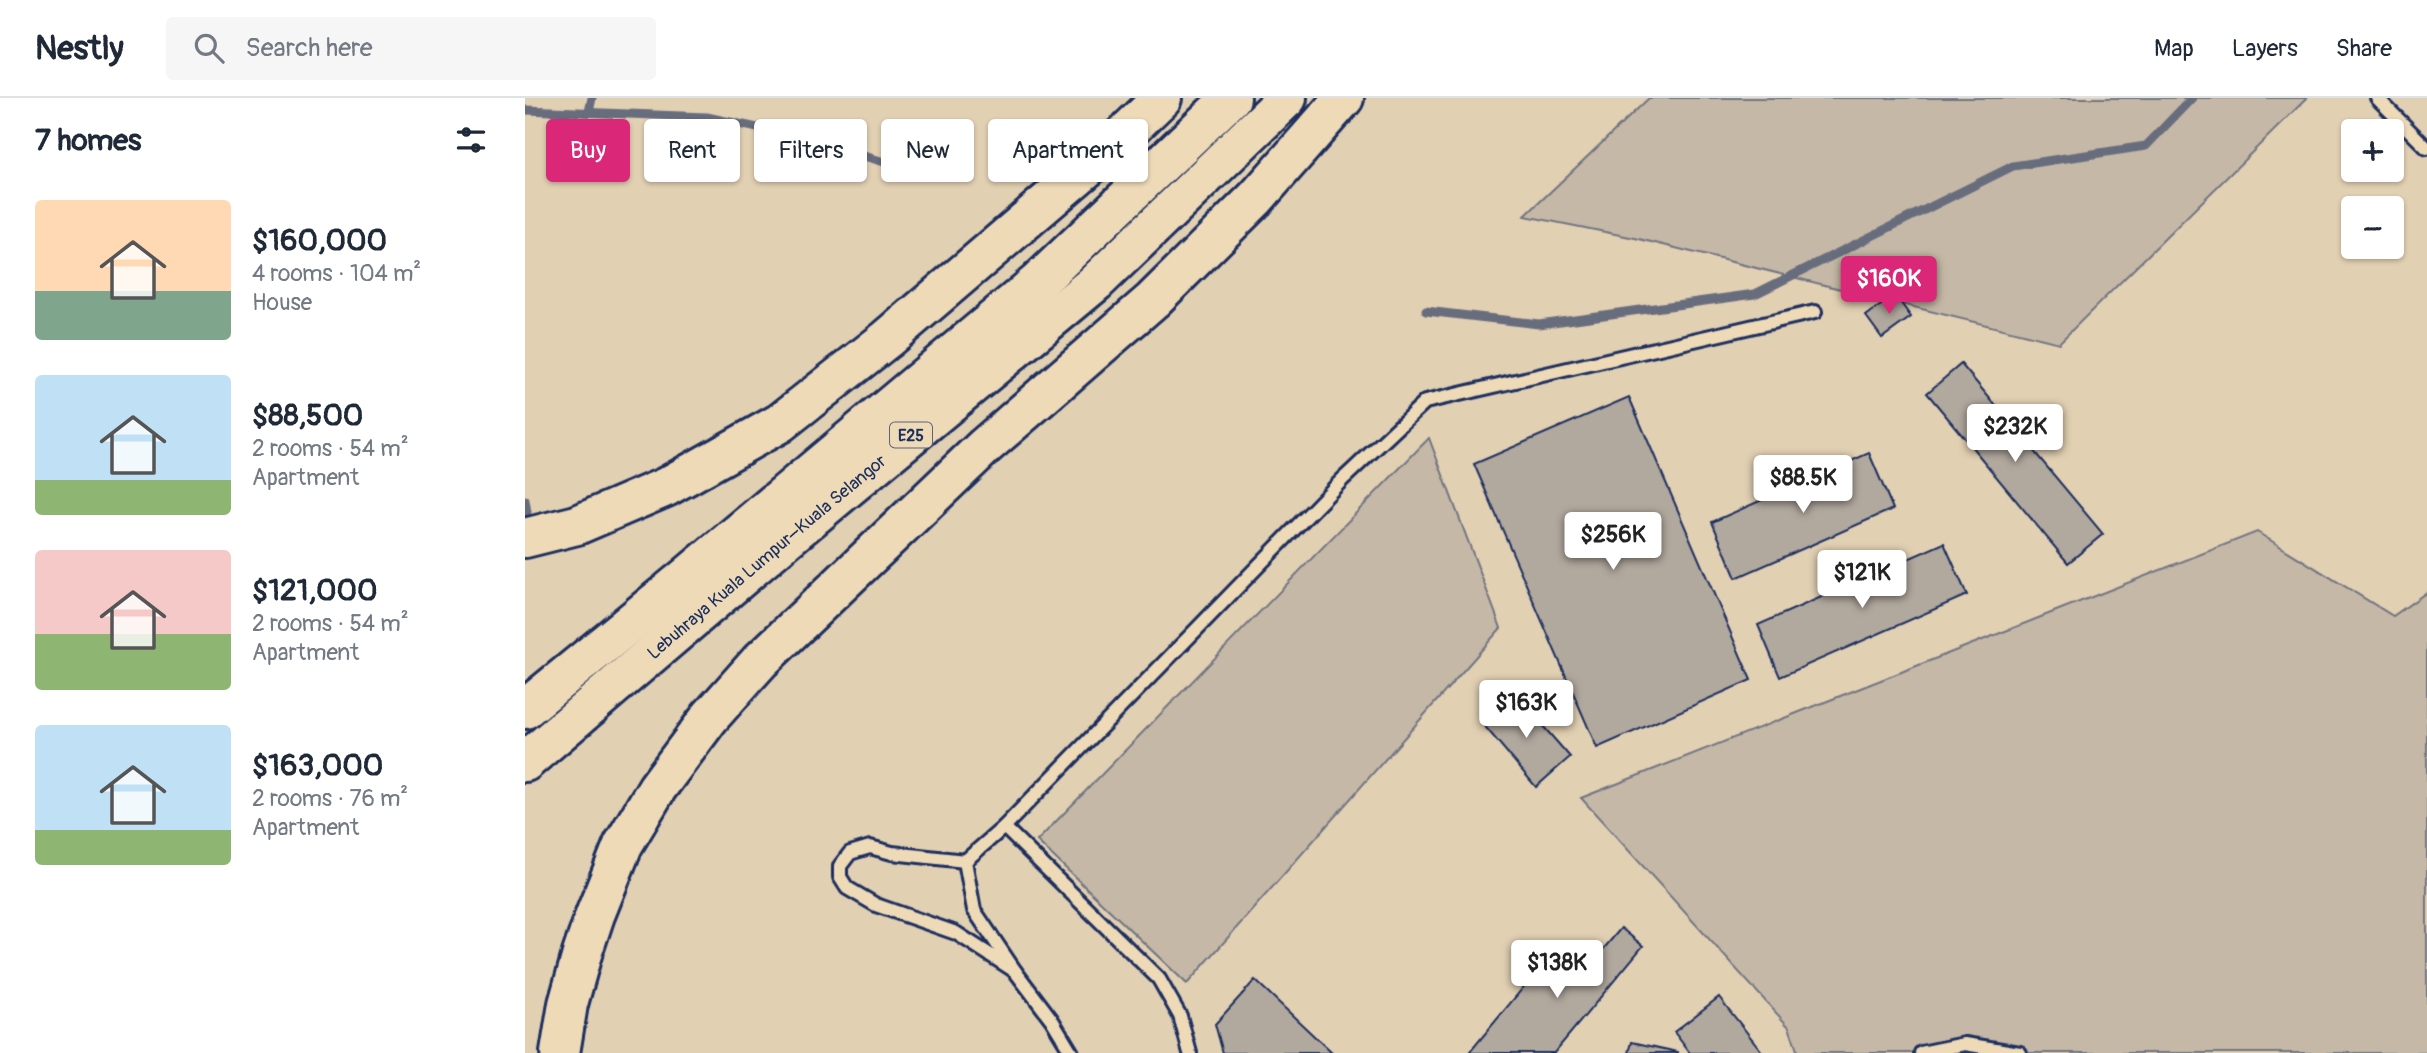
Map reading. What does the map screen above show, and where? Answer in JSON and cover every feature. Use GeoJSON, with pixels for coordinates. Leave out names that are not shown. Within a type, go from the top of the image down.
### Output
{"type":"FeatureCollection","features":[{"type":"Feature","properties":{"kind":"highway"},"geometry":{"type":"LineString","coordinates":[[525,538],[577,525],[667,486],[780,423],[887,339],[1108,150],[1162,98]]}},
{"type":"Feature","properties":{"kind":"highway","name":"Lebuhraya Kuala Lumpur–Kuala Selangor"},"geometry":{"type":"LineString","coordinates":[[525,709],[1038,282],[1231,98]]}},
{"type":"Feature","properties":{"kind":"highway","name":"Lebuhraya Kuala Lumpur–Kuala Selangor"},"geometry":{"type":"LineString","coordinates":[[525,762],[1095,282],[1287,98]]}},
{"type":"Feature","properties":{"kind":"highway"},"geometry":{"type":"LineString","coordinates":[[560,1053],[568,1004],[582,954],[623,845],[657,788],[710,717],[769,652],[975,455],[1153,300],[1257,198],[1344,98]]}},
{"type":"Feature","properties":{"kind":"lane"},"geometry":{"type":"LineString","coordinates":[[2377,98],[2427,148]]}},
{"type":"Feature","properties":{"kind":"lane"},"geometry":{"type":"LineString","coordinates":[[1015,971],[956,933],[867,899],[847,888],[840,877],[840,866],[850,853],[870,848],[965,861],[1004,827],[1342,480],[1425,402],[1815,312]]}},
{"type":"Feature","properties":{"kind":"lane"},"geometry":{"type":"LineString","coordinates":[[1004,827],[1159,979],[1179,1016],[1190,1053]]}},
{"type":"Feature","properties":{"kind":"lane"},"geometry":{"type":"LineString","coordinates":[[965,861],[974,910],[1052,1020],[1072,1053]]}},
{"type":"Feature","properties":{"kind":"lane"},"geometry":{"type":"LineString","coordinates":[[1921,1053],[1965,1044],[2020,1053]]}},
{"type":"Feature","properties":{"kind":"shaded area"},"geometry":{"type":"Polygon","coordinates":[[[1649,98],[2307,98],[2059,343],[1635,238],[1525,216],[1649,98]]]}},
{"type":"Feature","properties":{"kind":"shaded area"},"geometry":{"type":"Polygon","coordinates":[[[1429,438],[1501,628],[1187,984],[1037,841],[1429,438]]]}},
{"type":"Feature","properties":{"kind":"shaded area"},"geometry":{"type":"Polygon","coordinates":[[[2257,532],[2393,616],[2427,592],[2427,1053],[1798,1053],[1789,1027],[1581,798],[2257,532]]]}},
{"type":"Feature","properties":{"kind":"building"},"geometry":{"type":"Polygon","coordinates":[[[1895,295],[1911,317],[1882,338],[1866,316],[1895,295]]]}},
{"type":"Feature","properties":{"kind":"building"},"geometry":{"type":"Polygon","coordinates":[[[1961,364],[2103,534],[2068,563],[1927,393],[1961,364]]]}},
{"type":"Feature","properties":{"kind":"building"},"geometry":{"type":"Polygon","coordinates":[[[1629,397],[1751,680],[1597,748],[1474,464],[1629,397]]]}},
{"type":"Feature","properties":{"kind":"building"},"geometry":{"type":"Polygon","coordinates":[[[1869,453],[1893,509],[1736,578],[1712,522],[1869,453]]]}},
{"type":"Feature","properties":{"kind":"building"},"geometry":{"type":"Polygon","coordinates":[[[1944,543],[1967,595],[1780,677],[1758,625],[1944,543]]]}},
{"type":"Feature","properties":{"kind":"building"},"geometry":{"type":"Polygon","coordinates":[[[1515,694],[1570,757],[1536,787],[1482,723],[1515,694]]]}},
{"type":"Feature","properties":{"kind":"building"},"geometry":{"type":"Polygon","coordinates":[[[1621,928],[1643,946],[1554,1053],[1469,1053],[1551,954],[1561,963],[1571,951],[1581,959],[1588,951],[1596,958],[1621,928]]]}},
{"type":"Feature","properties":{"kind":"building"},"geometry":{"type":"Polygon","coordinates":[[[1255,980],[1332,1053],[1223,1053],[1215,1024],[1255,980]]]}},
{"type":"Feature","properties":{"kind":"building"},"geometry":{"type":"Polygon","coordinates":[[[1719,997],[1763,1053],[1690,1053],[1674,1032],[1719,997]]]}},
{"type":"Feature","properties":{"kind":"building"},"geometry":{"type":"Polygon","coordinates":[[[1632,1042],[1678,1052],[1678,1053],[1629,1053],[1632,1042]]]}},
{"type":"Feature","properties":{"kind":"waterway"},"geometry":{"type":"LineString","coordinates":[[589,112],[592,98]]}},
{"type":"Feature","properties":{"kind":"waterway"},"geometry":{"type":"LineString","coordinates":[[1426,311],[1539,324],[1755,294],[2013,166],[2146,146],[2192,98]]}},
{"type":"Feature","properties":{"kind":"waterway"},"geometry":{"type":"LineString","coordinates":[[525,110],[707,117],[803,138],[881,161]]}},
{"type":"Feature","properties":{"kind":"waterway"},"geometry":{"type":"LineString","coordinates":[[525,500],[527,512]]}}]}
